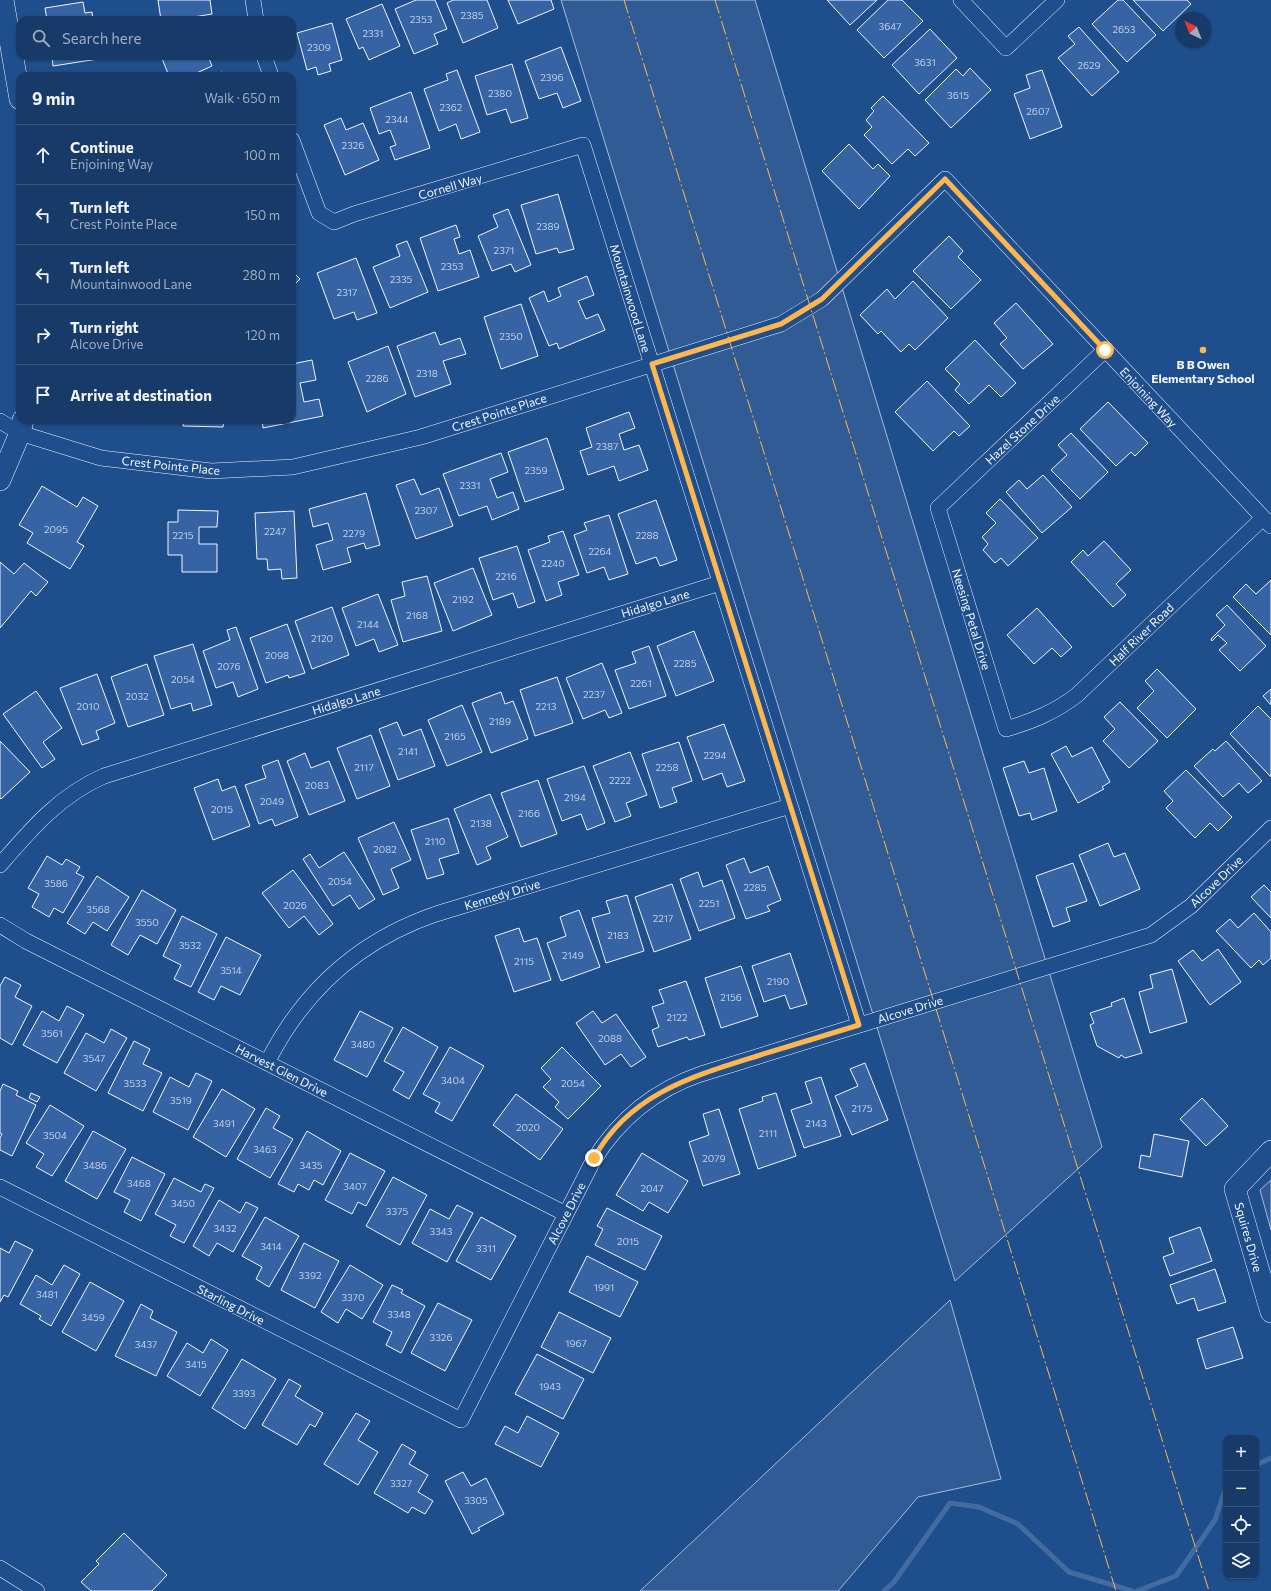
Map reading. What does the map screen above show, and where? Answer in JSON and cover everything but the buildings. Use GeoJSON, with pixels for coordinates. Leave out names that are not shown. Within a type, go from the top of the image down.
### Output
{"type":"FeatureCollection","features":[{"type":"Feature","properties":{"kind":"street"},"geometry":{"type":"LineString","coordinates":[[3,0],[16,76]]}},
{"type":"Feature","properties":{"kind":"street"},"geometry":{"type":"LineString","coordinates":[[961,0],[1006,48],[1057,0]]}},
{"type":"Feature","properties":{"kind":"street"},"geometry":{"type":"LineString","coordinates":[[256,1],[256,16]]}},
{"type":"Feature","properties":{"kind":"street"},"geometry":{"type":"LineString","coordinates":[[265,60],[269,72]]}},
{"type":"Feature","properties":{"kind":"street","name":"Cornell Way"},"geometry":{"type":"LineString","coordinates":[[296,151],[319,213],[334,222],[354,214],[583,145]]}},
{"type":"Feature","properties":{"kind":"street","name":"Mountainwood Lane"},"geometry":{"type":"LineString","coordinates":[[583,145],[859,1025]]}},
{"type":"Feature","properties":{"kind":"street","name":"Crest Pointe Place"},"geometry":{"type":"LineString","coordinates":[[0,421],[22,426],[101,458],[211,471],[293,467],[421,437],[781,324],[822,299],[945,179]]}},
{"type":"Feature","properties":{"kind":"street","name":"Enjoining Way"},"geometry":{"type":"LineString","coordinates":[[945,179],[1267,522]]}},
{"type":"Feature","properties":{"kind":"street","name":"Hazel Stone Drive"},"geometry":{"type":"LineString","coordinates":[[938,508],[1105,350]]}},
{"type":"Feature","properties":{"kind":"street"},"geometry":{"type":"LineString","coordinates":[[0,480],[22,426]]}},
{"type":"Feature","properties":{"kind":"street","name":"Neesing Petal Drive"},"geometry":{"type":"LineString","coordinates":[[938,508],[1006,730]]}},
{"type":"Feature","properties":{"kind":"street","name":"Half River Road"},"geometry":{"type":"LineString","coordinates":[[1006,730],[1037,720],[1061,708],[1267,522]]}},
{"type":"Feature","properties":{"kind":"street","name":"Hidalgo Lane"},"geometry":{"type":"LineString","coordinates":[[0,865],[39,820],[56,805],[79,788],[104,776],[720,583]]}},
{"type":"Feature","properties":{"kind":"street","name":"Kennedy Drive"},"geometry":{"type":"LineString","coordinates":[[267,1063],[286,1027],[318,987],[357,953],[395,931],[436,914],[790,806]]}},
{"type":"Feature","properties":{"kind":"street","name":"Alcove Drive"},"geometry":{"type":"LineString","coordinates":[[461,1420],[589,1167],[603,1144],[625,1119],[654,1096],[695,1076],[1152,935],[1191,906],[1271,828]]}},
{"type":"Feature","properties":{"kind":"street","name":"Harvest Glen Drive"},"geometry":{"type":"LineString","coordinates":[[0,925],[26,941],[566,1214]]}},
{"type":"Feature","properties":{"kind":"street","name":"Squires Drive"},"geometry":{"type":"LineString","coordinates":[[1271,1151],[1235,1189],[1271,1312]]}},
{"type":"Feature","properties":{"kind":"street","name":"Starling Drive"},"geometry":{"type":"LineString","coordinates":[[0,1187],[461,1420]]}},
{"type":"Feature","properties":{"kind":"street"},"geometry":{"type":"LineString","coordinates":[[0,1568],[37,1591]]}},
{"type":"Feature","properties":{"kind":"shaded area"},"geometry":{"type":"Polygon","coordinates":[[[561,0],[755,0],[1102,1147],[955,1281],[561,0]]]}},
{"type":"Feature","properties":{"kind":"shaded area"},"geometry":{"type":"Polygon","coordinates":[[[1271,1180],[1271,1230],[1260,1190],[1271,1180]]]}},
{"type":"Feature","properties":{"kind":"shaded area"},"geometry":{"type":"Polygon","coordinates":[[[950,1300],[1001,1479],[918,1497],[838,1591],[640,1591],[950,1300]]]}},
{"type":"Feature","properties":{"kind":"waterway"},"geometry":{"type":"LineString","coordinates":[[1259,1464],[1271,1458]]}},
{"type":"Feature","properties":{"kind":"waterway"},"geometry":{"type":"LineString","coordinates":[[1137,1591],[1176,1576],[1215,1520],[1223,1496]]}},
{"type":"Feature","properties":{"kind":"waterway"},"geometry":{"type":"LineString","coordinates":[[884,1591],[894,1582],[950,1503],[979,1507],[1018,1524],[1069,1572],[1132,1591]]}},
{"type":"Feature","properties":{"kind":"power"},"geometry":{"type":"LineString","coordinates":[[624,0],[1116,1591]]}},
{"type":"Feature","properties":{"kind":"power"},"geometry":{"type":"LineString","coordinates":[[715,0],[1209,1591]]}},
{"type":"Feature","properties":{"kind":"place","name":"B B Owen Elementary School"},"geometry":{"type":"Point","coordinates":[1203,350]}},
{"type":"Feature","properties":{"kind":"route"},"geometry":{"type":"LineString","coordinates":[[594,1158],[609,1136],[632,1112],[668,1088],[686,1079],[701,1074],[859,1025],[652,364],[781,324],[822,299],[945,179],[1105,350]]}}]}
